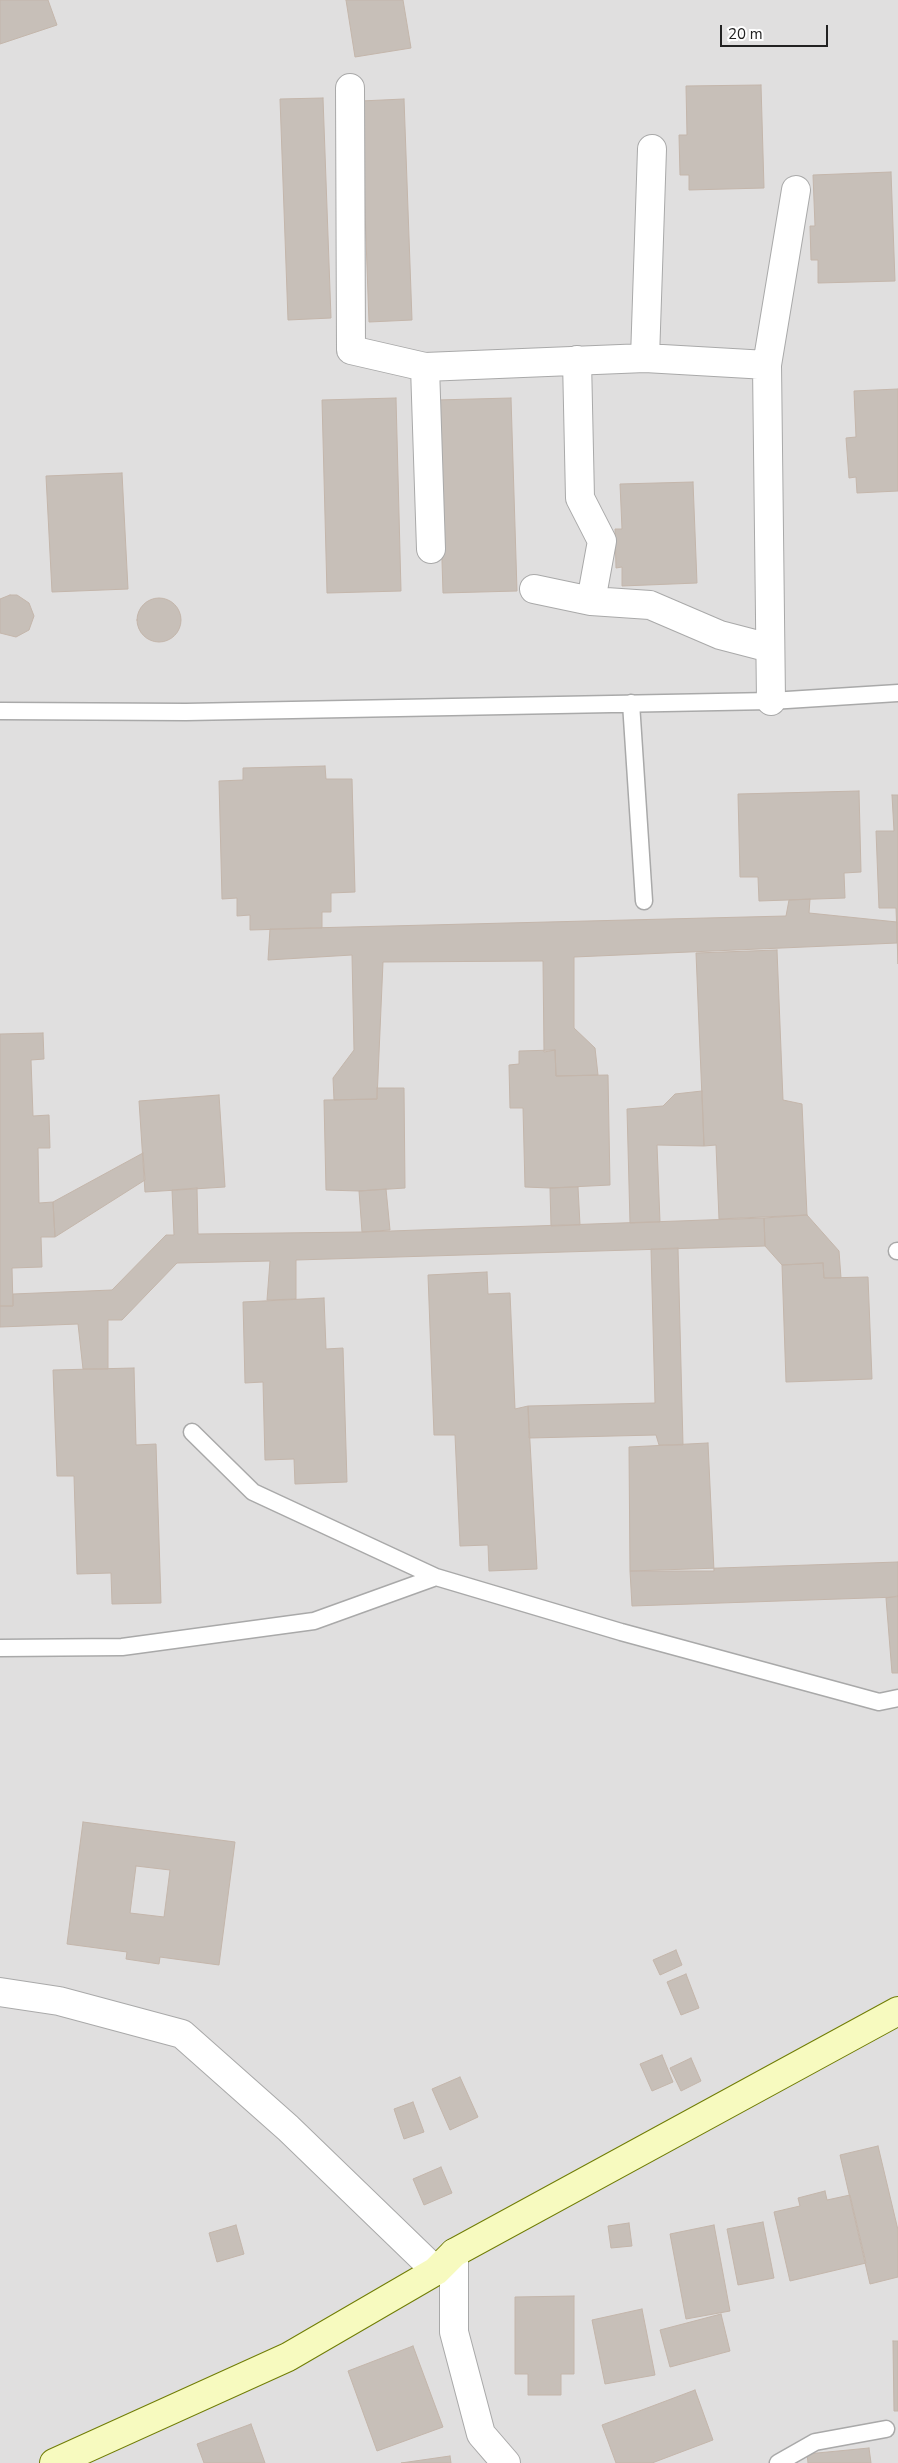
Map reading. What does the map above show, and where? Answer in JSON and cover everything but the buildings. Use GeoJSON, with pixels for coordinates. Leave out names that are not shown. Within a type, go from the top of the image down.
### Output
{"type":"FeatureCollection","features":[{"type":"Feature","properties":{"kind":"street"},"geometry":{"type":"LineString","coordinates":[[350,88],[351,350],[425,366],[645,358],[767,365]]}},
{"type":"Feature","properties":{"kind":"street"},"geometry":{"type":"LineString","coordinates":[[645,358],[652,149]]}},
{"type":"Feature","properties":{"kind":"street"},"geometry":{"type":"LineString","coordinates":[[771,701],[767,365],[796,190]]}},
{"type":"Feature","properties":{"kind":"street"},"geometry":{"type":"LineString","coordinates":[[577,360],[580,498],[602,541],[591,601]]}},
{"type":"Feature","properties":{"kind":"street"},"geometry":{"type":"LineString","coordinates":[[425,366],[431,548]]}},
{"type":"Feature","properties":{"kind":"street"},"geometry":{"type":"LineString","coordinates":[[534,589],[591,601],[650,605],[720,635],[770,648]]}},
{"type":"Feature","properties":{"kind":"street"},"geometry":{"type":"LineString","coordinates":[[0,1992],[59,2001],[182,2034],[288,2128],[445,2262],[454,2332],[481,2434],[506,2463]]}},
{"type":"Feature","properties":{"kind":"street"},"geometry":{"type":"LineString","coordinates":[[54,2463],[288,2357],[445,2262],[898,2012]]}},
{"type":"Feature","properties":{"kind":"lane"},"geometry":{"type":"LineString","coordinates":[[0,711],[196,712],[771,701],[898,693]]}},
{"type":"Feature","properties":{"kind":"lane"},"geometry":{"type":"LineString","coordinates":[[631,703],[644,901]]}},
{"type":"Feature","properties":{"kind":"lane"},"geometry":{"type":"LineString","coordinates":[[192,1432],[253,1492],[436,1577],[621,1632],[879,1702],[898,1698]]}},
{"type":"Feature","properties":{"kind":"lane"},"geometry":{"type":"LineString","coordinates":[[0,1648],[122,1647],[314,1621],[436,1577]]}},
{"type":"Feature","properties":{"kind":"lane"},"geometry":{"type":"LineString","coordinates":[[778,2463],[815,2442],[886,2429]]}},
{"type":"Feature","properties":{"kind":"shaded area"},"geometry":{"type":"Polygon","coordinates":[[[0,0],[898,0],[898,2463],[0,2463],[0,0]]]}}]}
